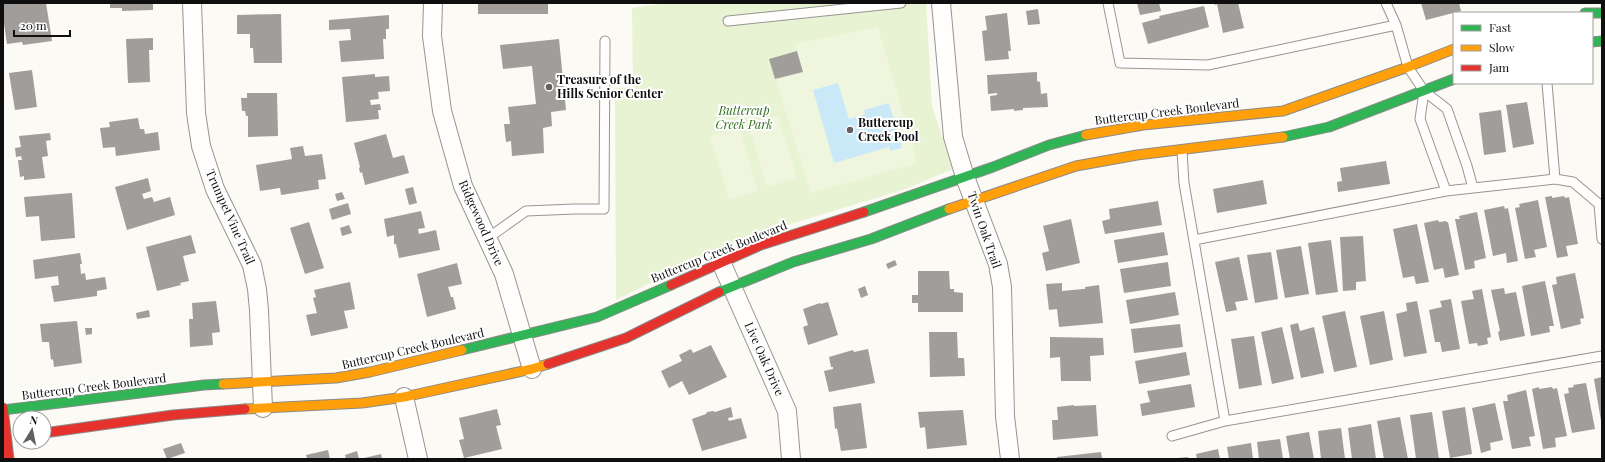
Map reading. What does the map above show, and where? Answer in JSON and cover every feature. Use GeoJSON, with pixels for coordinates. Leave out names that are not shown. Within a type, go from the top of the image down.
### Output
{"type":"FeatureCollection","features":[{"type":"Feature","properties":{"kind":"street","name":"Trumpet Vine Trail"},"geometry":{"type":"LineString","coordinates":[[192,3],[196,113],[201,146],[215,189],[252,265],[257,289],[259,310],[263,408]]}},
{"type":"Feature","properties":{"kind":"street","name":"Ridgewood Drive"},"geometry":{"type":"LineString","coordinates":[[433,3],[432,36],[442,111],[463,186],[504,274],[532,369]]}},
{"type":"Feature","properties":{"kind":"street","name":"Twin Oak Trail"},"geometry":{"type":"LineString","coordinates":[[941,3],[953,137],[965,177],[998,264],[1002,287],[1005,416],[1010,459]]}},
{"type":"Feature","properties":{"kind":"street","name":"Buttercup Creek Boulevard"},"geometry":{"type":"LineString","coordinates":[[3,410],[204,385],[336,378],[370,372],[522,336],[597,317],[762,245],[875,209],[1049,145],[1091,134],[1143,125],[1283,111],[1408,67],[1453,49]]}},
{"type":"Feature","properties":{"kind":"street"},"geometry":{"type":"LineString","coordinates":[[52,431],[173,415],[263,408],[309,407],[404,397],[532,369],[626,338],[731,286],[793,262],[871,239],[974,200],[1006,191],[1076,166],[1137,155],[1182,151],[1280,138],[1329,127],[1453,79]]}},
{"type":"Feature","properties":{"kind":"street","name":"Live Oak Drive"},"geometry":{"type":"LineString","coordinates":[[721,262],[787,411],[791,459]]}},
{"type":"Feature","properties":{"kind":"street"},"geometry":{"type":"LineString","coordinates":[[404,397],[418,459]]}},
{"type":"Feature","properties":{"kind":"street"},"geometry":{"type":"LineString","coordinates":[[3,410],[8,438],[9,459]]}},
{"type":"Feature","properties":{"kind":"lane"},"geometry":{"type":"LineString","coordinates":[[728,21],[901,3]]}},
{"type":"Feature","properties":{"kind":"lane"},"geometry":{"type":"LineString","coordinates":[[1108,3],[1120,63],[1208,65],[1396,25]]}},
{"type":"Feature","properties":{"kind":"lane"},"geometry":{"type":"LineString","coordinates":[[1386,3],[1396,25],[1408,67],[1424,91],[1447,109],[1467,166],[1472,188]]}},
{"type":"Feature","properties":{"kind":"lane"},"geometry":{"type":"LineString","coordinates":[[488,238],[526,211],[604,209],[605,41]]}},
{"type":"Feature","properties":{"kind":"lane"},"geometry":{"type":"LineString","coordinates":[[1547,84],[1555,178]]}},
{"type":"Feature","properties":{"kind":"lane"},"geometry":{"type":"LineString","coordinates":[[1424,91],[1420,118],[1446,191]]}},
{"type":"Feature","properties":{"kind":"lane"},"geometry":{"type":"LineString","coordinates":[[1182,151],[1184,183],[1225,421]]}},
{"type":"Feature","properties":{"kind":"lane"},"geometry":{"type":"LineString","coordinates":[[1194,240],[1446,191],[1555,178],[1573,182],[1600,204],[1602,239]]}},
{"type":"Feature","properties":{"kind":"lane"},"geometry":{"type":"LineString","coordinates":[[1172,436],[1225,421],[1602,356]]}},
{"type":"Feature","properties":{"kind":"green space","name":"Buttercup Creek Park"},"geometry":{"type":"Polygon","coordinates":[[[666,3],[926,3],[932,106],[953,169],[906,189],[741,239],[616,300],[615,88],[633,87],[632,8],[666,3]]]}},
{"type":"Feature","properties":{"kind":"green space","name":"Buttercup Creek Pool"},"geometry":{"type":"Polygon","coordinates":[[[878,27],[917,163],[811,193],[769,59],[797,51],[794,44],[878,27]]]}},
{"type":"Feature","properties":{"kind":"green space"},"geometry":{"type":"Polygon","coordinates":[[[778,116],[797,178],[767,187],[748,124],[778,116]]]}},
{"type":"Feature","properties":{"kind":"green space"},"geometry":{"type":"Polygon","coordinates":[[[739,128],[758,191],[729,199],[710,136],[739,128]]]}},
{"type":"Feature","properties":{"kind":"water"},"geometry":{"type":"Polygon","coordinates":[[[838,83],[849,119],[865,114],[864,110],[889,103],[902,148],[890,151],[889,147],[834,163],[813,90],[838,83]]]}},
{"type":"Feature","properties":{"kind":"building"},"geometry":{"type":"Polygon","coordinates":[[[3,3],[46,3],[52,41],[23,45],[22,42],[7,44],[3,17],[3,3]]]}},
{"type":"Feature","properties":{"kind":"building"},"geometry":{"type":"Polygon","coordinates":[[[110,3],[153,3],[153,10],[122,11],[122,8],[110,8],[110,3]]]}},
{"type":"Feature","properties":{"kind":"building"},"geometry":{"type":"Polygon","coordinates":[[[478,3],[548,3],[548,14],[478,14],[478,3]]]}},
{"type":"Feature","properties":{"kind":"building"},"geometry":{"type":"Polygon","coordinates":[[[1137,3],[1159,3],[1161,11],[1140,15],[1137,3]]]}},
{"type":"Feature","properties":{"kind":"building"},"geometry":{"type":"Polygon","coordinates":[[[1214,3],[1238,3],[1244,28],[1223,33],[1217,4],[1215,5],[1214,3]]]}},
{"type":"Feature","properties":{"kind":"building"},"geometry":{"type":"Polygon","coordinates":[[[1421,3],[1459,3],[1461,11],[1426,20],[1421,3]]]}},
{"type":"Feature","properties":{"kind":"building"},"geometry":{"type":"Polygon","coordinates":[[[1204,6],[1209,27],[1148,44],[1142,23],[1160,18],[1159,16],[1204,6]]]}},
{"type":"Feature","properties":{"kind":"building"},"geometry":{"type":"Polygon","coordinates":[[[1038,9],[1040,24],[1028,25],[1026,11],[1038,9]]]}},
{"type":"Feature","properties":{"kind":"building"},"geometry":{"type":"Polygon","coordinates":[[[1007,13],[1011,51],[1008,51],[1009,59],[985,61],[982,31],[987,30],[985,16],[1007,13]]]}},
{"type":"Feature","properties":{"kind":"building"},"geometry":{"type":"Polygon","coordinates":[[[281,14],[282,63],[254,63],[253,48],[250,48],[250,34],[237,34],[237,15],[281,14]]]}},
{"type":"Feature","properties":{"kind":"building"},"geometry":{"type":"Polygon","coordinates":[[[389,15],[389,29],[386,29],[386,39],[383,39],[384,59],[341,62],[339,41],[351,40],[350,29],[329,30],[329,20],[389,15]]]}},
{"type":"Feature","properties":{"kind":"building"},"geometry":{"type":"Polygon","coordinates":[[[153,38],[153,50],[149,50],[150,82],[128,83],[126,39],[153,38]]]}},
{"type":"Feature","properties":{"kind":"building","name":"Treasure of the Hills Senior Center"},"geometry":{"type":"Polygon","coordinates":[[[559,39],[566,110],[551,112],[552,126],[543,128],[544,153],[512,156],[511,141],[506,142],[504,124],[510,124],[508,107],[536,104],[532,66],[503,69],[500,45],[559,39]]]}},
{"type":"Feature","properties":{"kind":"building"},"geometry":{"type":"Polygon","coordinates":[[[797,51],[803,72],[775,79],[769,59],[797,51]]]}},
{"type":"Feature","properties":{"kind":"building"},"geometry":{"type":"Polygon","coordinates":[[[32,70],[37,107],[15,110],[9,73],[32,70]]]}},
{"type":"Feature","properties":{"kind":"building"},"geometry":{"type":"Polygon","coordinates":[[[1037,72],[1037,81],[1040,82],[1041,94],[1047,93],[1048,107],[1023,108],[1023,110],[1014,111],[1014,109],[991,111],[990,96],[997,95],[997,93],[988,94],[987,75],[1037,72]]]}},
{"type":"Feature","properties":{"kind":"building"},"geometry":{"type":"Polygon","coordinates":[[[375,74],[375,77],[389,76],[390,91],[378,92],[379,99],[370,100],[371,105],[380,104],[381,110],[378,110],[379,119],[346,122],[342,77],[375,74]]]}},
{"type":"Feature","properties":{"kind":"building"},"geometry":{"type":"Polygon","coordinates":[[[247,93],[277,93],[278,136],[248,137],[248,116],[246,116],[245,111],[242,111],[241,98],[247,98],[247,93]]]}},
{"type":"Feature","properties":{"kind":"building"},"geometry":{"type":"Polygon","coordinates":[[[1527,102],[1534,144],[1513,148],[1506,105],[1527,102]]]}},
{"type":"Feature","properties":{"kind":"building"},"geometry":{"type":"Polygon","coordinates":[[[1501,110],[1506,152],[1484,155],[1479,113],[1501,110]]]}},
{"type":"Feature","properties":{"kind":"building"},"geometry":{"type":"Polygon","coordinates":[[[138,118],[140,129],[144,129],[145,134],[158,132],[160,150],[116,156],[115,147],[103,148],[100,128],[110,127],[109,122],[138,118]]]}},
{"type":"Feature","properties":{"kind":"building"},"geometry":{"type":"Polygon","coordinates":[[[50,133],[51,140],[46,141],[48,156],[42,157],[45,178],[24,180],[24,176],[20,177],[18,160],[22,160],[21,156],[16,157],[15,148],[21,147],[19,136],[50,133]]]}},
{"type":"Feature","properties":{"kind":"building"},"geometry":{"type":"Polygon","coordinates":[[[386,134],[393,158],[404,155],[409,173],[365,185],[362,172],[360,173],[354,143],[386,134]]]}},
{"type":"Feature","properties":{"kind":"building"},"geometry":{"type":"Polygon","coordinates":[[[303,146],[305,156],[322,154],[326,179],[318,180],[319,189],[281,195],[280,188],[260,191],[256,165],[292,159],[290,148],[303,146]]]}},
{"type":"Feature","properties":{"kind":"building"},"geometry":{"type":"Polygon","coordinates":[[[1386,161],[1390,184],[1338,192],[1337,182],[1342,181],[1340,168],[1386,161]]]}},
{"type":"Feature","properties":{"kind":"building"},"geometry":{"type":"Polygon","coordinates":[[[148,178],[151,191],[142,194],[144,199],[152,197],[154,202],[170,197],[175,215],[127,230],[115,187],[148,178]]]}},
{"type":"Feature","properties":{"kind":"building"},"geometry":{"type":"Polygon","coordinates":[[[1263,180],[1267,204],[1217,213],[1213,189],[1263,180]]]}},
{"type":"Feature","properties":{"kind":"building"},"geometry":{"type":"Polygon","coordinates":[[[413,187],[417,203],[409,205],[405,189],[413,187]]]}},
{"type":"Feature","properties":{"kind":"building"},"geometry":{"type":"Polygon","coordinates":[[[342,192],[345,199],[337,201],[335,194],[342,192]]]}},
{"type":"Feature","properties":{"kind":"building"},"geometry":{"type":"Polygon","coordinates":[[[72,193],[75,238],[41,241],[39,216],[26,217],[24,197],[72,193]]]}},
{"type":"Feature","properties":{"kind":"building"},"geometry":{"type":"Polygon","coordinates":[[[1552,196],[1552,198],[1564,196],[1565,198],[1569,197],[1578,244],[1566,246],[1568,256],[1557,258],[1545,197],[1552,196]]]}},
{"type":"Feature","properties":{"kind":"building"},"geometry":{"type":"Polygon","coordinates":[[[1538,200],[1547,247],[1534,250],[1536,257],[1525,259],[1515,208],[1520,207],[1519,204],[1538,200]]]}},
{"type":"Feature","properties":{"kind":"building"},"geometry":{"type":"Polygon","coordinates":[[[1158,201],[1162,225],[1105,234],[1102,221],[1110,219],[1109,209],[1158,201]]]}},
{"type":"Feature","properties":{"kind":"building"},"geometry":{"type":"Polygon","coordinates":[[[348,203],[351,214],[332,220],[329,209],[348,203]]]}},
{"type":"Feature","properties":{"kind":"building"},"geometry":{"type":"Polygon","coordinates":[[[1504,206],[1505,209],[1508,208],[1518,261],[1507,263],[1506,253],[1493,256],[1484,210],[1504,206]]]}},
{"type":"Feature","properties":{"kind":"building"},"geometry":{"type":"Polygon","coordinates":[[[421,211],[425,228],[418,229],[419,234],[436,230],[440,250],[399,258],[396,244],[394,244],[394,235],[387,237],[384,219],[421,211]]]}},
{"type":"Feature","properties":{"kind":"building"},"geometry":{"type":"Polygon","coordinates":[[[1477,212],[1486,258],[1474,261],[1475,268],[1465,270],[1455,219],[1460,219],[1459,216],[1477,212]]]}},
{"type":"Feature","properties":{"kind":"building"},"geometry":{"type":"Polygon","coordinates":[[[1071,219],[1080,263],[1046,271],[1042,253],[1049,251],[1043,226],[1071,219]]]}},
{"type":"Feature","properties":{"kind":"building"},"geometry":{"type":"Polygon","coordinates":[[[1438,220],[1439,222],[1448,222],[1459,275],[1445,278],[1443,268],[1434,270],[1424,223],[1438,220]]]}},
{"type":"Feature","properties":{"kind":"building"},"geometry":{"type":"Polygon","coordinates":[[[309,222],[324,268],[305,274],[290,228],[309,222]]]}},
{"type":"Feature","properties":{"kind":"building"},"geometry":{"type":"Polygon","coordinates":[[[1417,224],[1429,282],[1416,284],[1414,276],[1403,278],[1393,229],[1417,224]]]}},
{"type":"Feature","properties":{"kind":"building"},"geometry":{"type":"Polygon","coordinates":[[[349,225],[352,233],[342,236],[340,228],[349,225]]]}},
{"type":"Feature","properties":{"kind":"building"},"geometry":{"type":"Polygon","coordinates":[[[1164,232],[1168,255],[1118,263],[1114,240],[1164,232]]]}},
{"type":"Feature","properties":{"kind":"building"},"geometry":{"type":"Polygon","coordinates":[[[191,235],[196,253],[183,256],[189,281],[180,283],[181,285],[157,291],[146,247],[191,235]]]}},
{"type":"Feature","properties":{"kind":"building"},"geometry":{"type":"Polygon","coordinates":[[[1363,236],[1366,281],[1356,282],[1356,290],[1343,291],[1340,237],[1363,236]]]}},
{"type":"Feature","properties":{"kind":"building"},"geometry":{"type":"Polygon","coordinates":[[[1331,240],[1338,292],[1316,295],[1308,243],[1331,240]]]}},
{"type":"Feature","properties":{"kind":"building"},"geometry":{"type":"Polygon","coordinates":[[[1301,246],[1309,294],[1285,298],[1276,250],[1301,246]]]}},
{"type":"Feature","properties":{"kind":"building"},"geometry":{"type":"Polygon","coordinates":[[[1271,252],[1278,299],[1255,303],[1247,255],[1271,252]]]}},
{"type":"Feature","properties":{"kind":"building"},"geometry":{"type":"Polygon","coordinates":[[[80,253],[82,264],[80,264],[81,274],[85,273],[86,280],[105,277],[107,289],[97,291],[97,296],[54,302],[51,286],[59,285],[58,276],[35,279],[33,260],[80,253]]]}},
{"type":"Feature","properties":{"kind":"building"},"geometry":{"type":"Polygon","coordinates":[[[1239,257],[1248,300],[1235,302],[1237,310],[1226,312],[1215,262],[1239,257]]]}},
{"type":"Feature","properties":{"kind":"building"},"geometry":{"type":"Polygon","coordinates":[[[895,260],[897,265],[888,269],[886,264],[895,260]]]}},
{"type":"Feature","properties":{"kind":"building"},"geometry":{"type":"Polygon","coordinates":[[[1168,262],[1171,286],[1124,293],[1120,269],[1168,262]]]}},
{"type":"Feature","properties":{"kind":"building"},"geometry":{"type":"Polygon","coordinates":[[[457,263],[462,284],[448,287],[451,297],[453,297],[456,309],[427,317],[417,274],[457,263]]]}},
{"type":"Feature","properties":{"kind":"building"},"geometry":{"type":"Polygon","coordinates":[[[918,271],[949,271],[950,289],[954,289],[954,292],[963,293],[963,312],[918,312],[918,303],[912,303],[912,295],[918,295],[918,271]]]}},
{"type":"Feature","properties":{"kind":"building"},"geometry":{"type":"Polygon","coordinates":[[[1575,273],[1584,318],[1580,319],[1581,324],[1561,329],[1552,285],[1557,284],[1556,277],[1575,273]]]}},
{"type":"Feature","properties":{"kind":"building"},"geometry":{"type":"Polygon","coordinates":[[[1545,281],[1554,326],[1549,326],[1550,332],[1531,336],[1522,286],[1545,281]]]}},
{"type":"Feature","properties":{"kind":"building"},"geometry":{"type":"Polygon","coordinates":[[[350,282],[355,309],[344,311],[348,328],[311,336],[306,315],[317,313],[313,298],[316,297],[314,290],[350,282]]]}},
{"type":"Feature","properties":{"kind":"building"},"geometry":{"type":"Polygon","coordinates":[[[1062,283],[1062,291],[1085,289],[1085,287],[1099,285],[1103,323],[1059,327],[1057,309],[1049,310],[1046,284],[1062,283]]]}},
{"type":"Feature","properties":{"kind":"building"},"geometry":{"type":"Polygon","coordinates":[[[865,286],[868,295],[861,298],[858,289],[865,286]]]}},
{"type":"Feature","properties":{"kind":"building"},"geometry":{"type":"Polygon","coordinates":[[[1504,288],[1505,294],[1516,292],[1525,336],[1500,341],[1498,332],[1500,331],[1491,290],[1504,288]]]}},
{"type":"Feature","properties":{"kind":"building"},"geometry":{"type":"Polygon","coordinates":[[[1482,289],[1491,337],[1487,338],[1488,344],[1478,346],[1477,343],[1469,344],[1461,301],[1474,299],[1472,291],[1482,289]]]}},
{"type":"Feature","properties":{"kind":"building"},"geometry":{"type":"Polygon","coordinates":[[[1175,292],[1179,315],[1130,324],[1126,300],[1175,292]]]}},
{"type":"Feature","properties":{"kind":"building"},"geometry":{"type":"Polygon","coordinates":[[[1451,299],[1460,349],[1442,352],[1440,342],[1435,342],[1429,310],[1442,307],[1440,301],[1451,299]]]}},
{"type":"Feature","properties":{"kind":"building"},"geometry":{"type":"Polygon","coordinates":[[[216,301],[220,332],[212,333],[213,345],[190,347],[189,319],[193,319],[192,303],[216,301]]]}},
{"type":"Feature","properties":{"kind":"building"},"geometry":{"type":"Polygon","coordinates":[[[1417,301],[1427,353],[1404,357],[1396,314],[1407,311],[1406,303],[1417,301]]]}},
{"type":"Feature","properties":{"kind":"building"},"geometry":{"type":"Polygon","coordinates":[[[828,302],[838,335],[808,345],[803,327],[808,325],[803,309],[828,302]]]}},
{"type":"Feature","properties":{"kind":"building"},"geometry":{"type":"Polygon","coordinates":[[[149,310],[150,317],[137,319],[136,313],[149,310]]]}},
{"type":"Feature","properties":{"kind":"building"},"geometry":{"type":"Polygon","coordinates":[[[1345,311],[1357,367],[1334,372],[1322,316],[1345,311]]]}},
{"type":"Feature","properties":{"kind":"building"},"geometry":{"type":"Polygon","coordinates":[[[1384,311],[1393,360],[1370,365],[1360,316],[1384,311]]]}},
{"type":"Feature","properties":{"kind":"building"},"geometry":{"type":"Polygon","coordinates":[[[77,321],[82,363],[54,367],[53,359],[51,360],[49,342],[42,342],[40,324],[77,321]]]}},
{"type":"Feature","properties":{"kind":"building"},"geometry":{"type":"Polygon","coordinates":[[[1298,323],[1300,331],[1314,327],[1324,373],[1301,378],[1290,325],[1298,323]]]}},
{"type":"Feature","properties":{"kind":"building"},"geometry":{"type":"Polygon","coordinates":[[[1180,324],[1183,347],[1134,353],[1131,329],[1180,324]]]}},
{"type":"Feature","properties":{"kind":"building"},"geometry":{"type":"Polygon","coordinates":[[[1282,327],[1294,379],[1272,384],[1261,332],[1282,327]]]}},
{"type":"Feature","properties":{"kind":"building"},"geometry":{"type":"Polygon","coordinates":[[[85,328],[92,328],[92,334],[86,335],[85,328]]]}},
{"type":"Feature","properties":{"kind":"building"},"geometry":{"type":"Polygon","coordinates":[[[929,332],[957,332],[958,358],[964,358],[965,376],[930,377],[929,332]]]}},
{"type":"Feature","properties":{"kind":"building"},"geometry":{"type":"Polygon","coordinates":[[[1254,336],[1262,385],[1239,389],[1231,339],[1254,336]]]}},
{"type":"Feature","properties":{"kind":"building"},"geometry":{"type":"Polygon","coordinates":[[[1050,337],[1103,338],[1104,355],[1090,356],[1091,381],[1061,381],[1060,357],[1050,358],[1050,337]]]}},
{"type":"Feature","properties":{"kind":"building"},"geometry":{"type":"Polygon","coordinates":[[[711,345],[727,377],[689,395],[682,381],[669,388],[661,371],[682,361],[679,355],[691,349],[693,353],[711,345]]]}},
{"type":"Feature","properties":{"kind":"building"},"geometry":{"type":"Polygon","coordinates":[[[868,349],[875,383],[829,392],[824,371],[833,369],[833,367],[831,367],[829,357],[853,350],[854,352],[868,349]]]}},
{"type":"Feature","properties":{"kind":"building"},"geometry":{"type":"Polygon","coordinates":[[[1186,352],[1190,375],[1139,384],[1135,361],[1186,352]]]}},
{"type":"Feature","properties":{"kind":"building"},"geometry":{"type":"Polygon","coordinates":[[[1602,377],[1602,421],[1601,421],[1594,379],[1602,377]]]}},
{"type":"Feature","properties":{"kind":"building"},"geometry":{"type":"Polygon","coordinates":[[[1586,383],[1595,429],[1572,433],[1564,394],[1569,393],[1568,388],[1574,387],[1573,385],[1586,383]]]}},
{"type":"Feature","properties":{"kind":"building"},"geometry":{"type":"Polygon","coordinates":[[[1191,384],[1195,407],[1142,416],[1140,404],[1150,402],[1147,391],[1191,384]]]}},
{"type":"Feature","properties":{"kind":"building"},"geometry":{"type":"Polygon","coordinates":[[[1539,387],[1539,389],[1552,387],[1553,389],[1557,388],[1567,436],[1555,438],[1556,447],[1543,449],[1532,389],[1539,387]]]}},
{"type":"Feature","properties":{"kind":"building"},"geometry":{"type":"Polygon","coordinates":[[[1526,390],[1535,436],[1529,437],[1531,446],[1512,449],[1503,401],[1508,401],[1507,395],[1526,390]]]}},
{"type":"Feature","properties":{"kind":"building"},"geometry":{"type":"Polygon","coordinates":[[[861,403],[867,448],[841,451],[837,428],[835,429],[833,407],[861,403]]]}},
{"type":"Feature","properties":{"kind":"building"},"geometry":{"type":"Polygon","coordinates":[[[1495,403],[1503,440],[1490,443],[1491,450],[1481,453],[1472,408],[1495,403]]]}},
{"type":"Feature","properties":{"kind":"building"},"geometry":{"type":"Polygon","coordinates":[[[1096,405],[1098,436],[1053,440],[1052,420],[1058,420],[1057,407],[1096,405]]]}},
{"type":"Feature","properties":{"kind":"building"},"geometry":{"type":"Polygon","coordinates":[[[731,407],[733,417],[728,418],[729,421],[741,418],[747,438],[702,451],[692,419],[706,414],[707,412],[715,412],[731,407]]]}},
{"type":"Feature","properties":{"kind":"building"},"geometry":{"type":"Polygon","coordinates":[[[1465,407],[1472,454],[1450,458],[1442,411],[1465,407]]]}},
{"type":"Feature","properties":{"kind":"building"},"geometry":{"type":"Polygon","coordinates":[[[497,409],[501,425],[496,426],[502,449],[464,458],[459,440],[464,439],[459,418],[497,409]]]}},
{"type":"Feature","properties":{"kind":"building"},"geometry":{"type":"Polygon","coordinates":[[[963,410],[967,445],[927,449],[925,427],[920,428],[918,412],[963,410]]]}},
{"type":"Feature","properties":{"kind":"building"},"geometry":{"type":"Polygon","coordinates":[[[1432,412],[1439,459],[1416,459],[1410,415],[1432,412]]]}},
{"type":"Feature","properties":{"kind":"building"},"geometry":{"type":"Polygon","coordinates":[[[1400,417],[1408,459],[1384,459],[1377,421],[1400,417]]]}},
{"type":"Feature","properties":{"kind":"building"},"geometry":{"type":"Polygon","coordinates":[[[1371,424],[1376,459],[1352,459],[1348,428],[1371,424]]]}},
{"type":"Feature","properties":{"kind":"building"},"geometry":{"type":"Polygon","coordinates":[[[1341,428],[1345,459],[1321,459],[1318,431],[1341,428]]]}},
{"type":"Feature","properties":{"kind":"building"},"geometry":{"type":"Polygon","coordinates":[[[1309,432],[1314,459],[1290,459],[1286,436],[1309,432]]]}},
{"type":"Feature","properties":{"kind":"building"},"geometry":{"type":"Polygon","coordinates":[[[1280,439],[1283,459],[1259,459],[1257,442],[1280,439]]]}},
{"type":"Feature","properties":{"kind":"building"},"geometry":{"type":"Polygon","coordinates":[[[181,443],[185,453],[167,459],[163,449],[181,443]]]}},
{"type":"Feature","properties":{"kind":"building"},"geometry":{"type":"Polygon","coordinates":[[[1251,443],[1253,459],[1229,459],[1227,447],[1251,443]]]}},
{"type":"Feature","properties":{"kind":"building"},"geometry":{"type":"Polygon","coordinates":[[[1218,449],[1220,459],[1197,459],[1196,454],[1218,449]]]}},
{"type":"Feature","properties":{"kind":"building"},"geometry":{"type":"Polygon","coordinates":[[[328,450],[330,459],[307,459],[306,455],[328,450]]]}},
{"type":"Feature","properties":{"kind":"building"},"geometry":{"type":"Polygon","coordinates":[[[357,451],[359,459],[346,459],[345,455],[357,451]]]}},
{"type":"Feature","properties":{"kind":"building"},"geometry":{"type":"Polygon","coordinates":[[[1101,452],[1102,459],[1057,459],[1057,457],[1101,452]]]}},
{"type":"Feature","properties":{"kind":"building"},"geometry":{"type":"Polygon","coordinates":[[[381,454],[382,459],[364,459],[364,458],[381,454]]]}},
{"type":"Feature","properties":{"kind":"building"},"geometry":{"type":"Polygon","coordinates":[[[1188,457],[1188,459],[1178,459],[1178,458],[1188,457]]]}},
{"type":"Feature","properties":{"kind":"traffic: fast"},"geometry":{"type":"LineString","coordinates":[[1593,13],[1602,13]]}},
{"type":"Feature","properties":{"kind":"traffic: fast"},"geometry":{"type":"LineString","coordinates":[[1593,42],[1602,41]]}},
{"type":"Feature","properties":{"kind":"traffic: fast"},"geometry":{"type":"LineString","coordinates":[[1283,137],[1329,127],[1453,79]]}},
{"type":"Feature","properties":{"kind":"traffic: fast"},"geometry":{"type":"LineString","coordinates":[[864,212],[993,167],[1049,145],[1086,135]]}},
{"type":"Feature","properties":{"kind":"traffic: fast"},"geometry":{"type":"LineString","coordinates":[[719,292],[793,262],[871,239],[949,209]]}},
{"type":"Feature","properties":{"kind":"traffic: fast"},"geometry":{"type":"LineString","coordinates":[[462,350],[597,317],[671,285]]}},
{"type":"Feature","properties":{"kind":"traffic: fast"},"geometry":{"type":"LineString","coordinates":[[3,410],[204,385],[223,384]]}},
{"type":"Feature","properties":{"kind":"traffic: slow"},"geometry":{"type":"LineString","coordinates":[[1086,135],[1143,125],[1283,111],[1408,67],[1453,49]]}},
{"type":"Feature","properties":{"kind":"traffic: slow"},"geometry":{"type":"LineString","coordinates":[[949,209],[1076,166],[1137,155],[1283,137]]}},
{"type":"Feature","properties":{"kind":"traffic: slow"},"geometry":{"type":"LineString","coordinates":[[223,384],[336,378],[370,372],[462,350]]}},
{"type":"Feature","properties":{"kind":"traffic: slow"},"geometry":{"type":"LineString","coordinates":[[245,409],[362,403],[404,397],[532,369],[548,364]]}},
{"type":"Feature","properties":{"kind":"traffic: jam"},"geometry":{"type":"LineString","coordinates":[[671,285],[761,245],[864,212]]}},
{"type":"Feature","properties":{"kind":"traffic: jam"},"geometry":{"type":"LineString","coordinates":[[548,364],[626,338],[719,292]]}},
{"type":"Feature","properties":{"kind":"traffic: jam"},"geometry":{"type":"LineString","coordinates":[[3,408],[9,459]]}},
{"type":"Feature","properties":{"kind":"traffic: jam"},"geometry":{"type":"LineString","coordinates":[[52,432],[173,415],[245,409]]}},
{"type":"Feature","properties":{"kind":"place","name":"Treasure of the Hills Senior Center"},"geometry":{"type":"Point","coordinates":[549,87]}},
{"type":"Feature","properties":{"kind":"place","name":"Buttercup Creek Pool"},"geometry":{"type":"Point","coordinates":[850,130]}}]}
